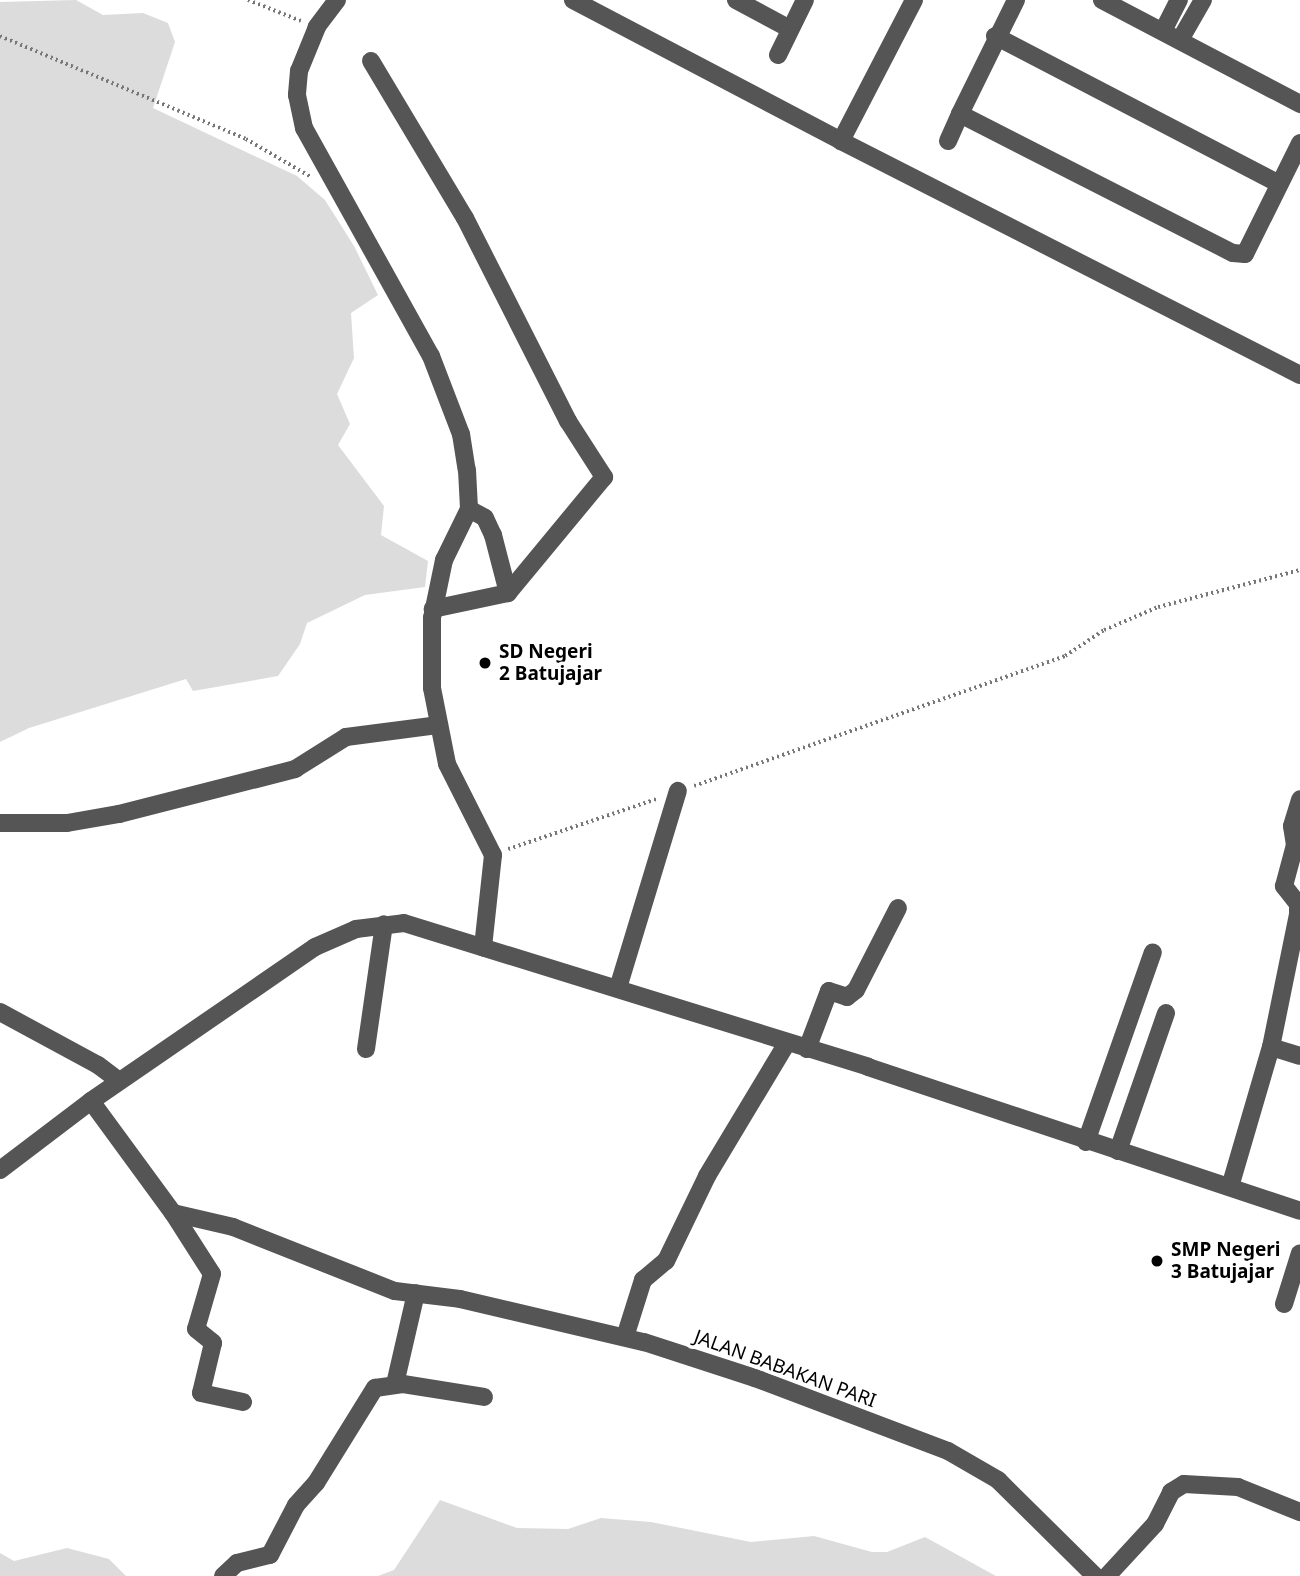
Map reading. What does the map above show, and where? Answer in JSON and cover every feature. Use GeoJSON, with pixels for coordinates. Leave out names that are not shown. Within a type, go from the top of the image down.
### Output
{"type":"FeatureCollection","features":[{"type":"Feature","properties":{"kind":"street"},"geometry":{"type":"LineString","coordinates":[[337,0],[317,27],[299,71],[297,95],[304,128],[337,192],[431,356],[461,433],[470,509],[444,560],[433,609],[432,688],[447,764],[493,855],[483,947]]}},
{"type":"Feature","properties":{"kind":"street"},"geometry":{"type":"LineString","coordinates":[[573,0],[841,141],[1299,370]]}},
{"type":"Feature","properties":{"kind":"street"},"geometry":{"type":"LineString","coordinates":[[736,0],[790,29]]}},
{"type":"Feature","properties":{"kind":"street"},"geometry":{"type":"LineString","coordinates":[[778,55],[805,0]]}},
{"type":"Feature","properties":{"kind":"street"},"geometry":{"type":"LineString","coordinates":[[841,141],[914,0]]}},
{"type":"Feature","properties":{"kind":"street"},"geometry":{"type":"LineString","coordinates":[[948,141],[995,36],[1016,0]]}},
{"type":"Feature","properties":{"kind":"street"},"geometry":{"type":"LineString","coordinates":[[1102,0],[1300,104]]}},
{"type":"Feature","properties":{"kind":"street"},"geometry":{"type":"LineString","coordinates":[[1163,32],[1179,0]]}},
{"type":"Feature","properties":{"kind":"street"},"geometry":{"type":"LineString","coordinates":[[1180,40],[1203,0]]}},
{"type":"Feature","properties":{"kind":"street"},"geometry":{"type":"LineString","coordinates":[[995,36],[1279,184]]}},
{"type":"Feature","properties":{"kind":"street"},"geometry":{"type":"LineString","coordinates":[[371,61],[465,218],[568,421],[604,477],[508,593],[433,609]]}},
{"type":"Feature","properties":{"kind":"street"},"geometry":{"type":"LineString","coordinates":[[960,114],[1239,255],[1245,254],[1300,143]]}},
{"type":"Feature","properties":{"kind":"street"},"geometry":{"type":"LineString","coordinates":[[470,509],[485,518],[493,535],[508,593]]}},
{"type":"Feature","properties":{"kind":"street"},"geometry":{"type":"LineString","coordinates":[[0,823],[67,823],[120,814],[295,769],[346,737],[439,725]]}},
{"type":"Feature","properties":{"kind":"street"},"geometry":{"type":"LineString","coordinates":[[618,988],[678,792]]}},
{"type":"Feature","properties":{"kind":"street"},"geometry":{"type":"LineString","coordinates":[[1230,1187],[1271,1047],[1299,907],[1284,880],[1296,845],[1292,826],[1300,799]]}},
{"type":"Feature","properties":{"kind":"street"},"geometry":{"type":"LineString","coordinates":[[807,1049],[829,991],[847,997],[856,990],[898,908]]}},
{"type":"Feature","properties":{"kind":"street"},"geometry":{"type":"LineString","coordinates":[[366,1048],[384,923]]}},
{"type":"Feature","properties":{"kind":"street"},"geometry":{"type":"LineString","coordinates":[[0,1170],[90,1101],[315,947],[356,929],[384,923],[438,930],[483,947],[807,1049],[1300,1211]]}},
{"type":"Feature","properties":{"kind":"street"},"geometry":{"type":"LineString","coordinates":[[1086,1142],[1153,952]]}},
{"type":"Feature","properties":{"kind":"street"},"geometry":{"type":"LineString","coordinates":[[0,1012],[98,1065],[119,1081]]}},
{"type":"Feature","properties":{"kind":"street"},"geometry":{"type":"LineString","coordinates":[[1118,1151],[1166,1013]]}},
{"type":"Feature","properties":{"kind":"street"},"geometry":{"type":"LineString","coordinates":[[625,1337],[643,1280],[666,1261],[707,1176],[787,1043]]}},
{"type":"Feature","properties":{"kind":"street"},"geometry":{"type":"LineString","coordinates":[[1271,1047],[1300,1055]]}},
{"type":"Feature","properties":{"kind":"street"},"geometry":{"type":"LineString","coordinates":[[90,1101],[173,1213],[212,1274],[197,1318],[198,1333],[213,1343],[201,1394],[243,1402]]}},
{"type":"Feature","properties":{"kind":"street","name":"JALAN BABAKAN PARI"},"geometry":{"type":"LineString","coordinates":[[173,1213],[233,1227],[358,1279],[625,1337],[767,1383],[971,1460],[1045,1522],[1095,1576]]}},
{"type":"Feature","properties":{"kind":"street"},"geometry":{"type":"LineString","coordinates":[[1284,1304],[1300,1254]]}},
{"type":"Feature","properties":{"kind":"street"},"geometry":{"type":"LineString","coordinates":[[395,1384],[416,1293]]}},
{"type":"Feature","properties":{"kind":"street"},"geometry":{"type":"LineString","coordinates":[[223,1576],[237,1563],[270,1555],[368,1396],[382,1384],[484,1397]]}},
{"type":"Feature","properties":{"kind":"street"},"geometry":{"type":"LineString","coordinates":[[1107,1576],[1154,1524],[1171,1492],[1184,1484],[1238,1487],[1300,1512]]}},
{"type":"Feature","properties":{"kind":"path"},"geometry":{"type":"LineString","coordinates":[[248,0],[317,27]]}},
{"type":"Feature","properties":{"kind":"path"},"geometry":{"type":"LineString","coordinates":[[0,36],[246,139],[337,192]]}},
{"type":"Feature","properties":{"kind":"path"},"geometry":{"type":"LineString","coordinates":[[493,855],[1065,656],[1104,630],[1158,607],[1300,570]]}},
{"type":"Feature","properties":{"kind":"shaded area"},"geometry":{"type":"Polygon","coordinates":[[[76,0],[103,15],[143,13],[168,23],[175,42],[153,108],[297,176],[325,200],[354,246],[378,295],[351,313],[354,358],[337,394],[350,424],[338,445],[384,506],[381,535],[428,561],[425,587],[365,595],[307,623],[300,644],[278,676],[193,691],[186,679],[29,728],[0,742],[0,2],[76,0]]]}},
{"type":"Feature","properties":{"kind":"shaded area"},"geometry":{"type":"Polygon","coordinates":[[[440,1500],[517,1528],[568,1529],[601,1518],[651,1522],[751,1542],[814,1536],[872,1552],[887,1552],[925,1537],[996,1576],[378,1576],[394,1570],[440,1500]]]}},
{"type":"Feature","properties":{"kind":"shaded area"},"geometry":{"type":"Polygon","coordinates":[[[67,1548],[109,1559],[126,1576],[0,1576],[0,1553],[14,1561],[67,1548]]]}},
{"type":"Feature","properties":{"kind":"place","name":"SD Negeri 2 Batujajar"},"geometry":{"type":"Point","coordinates":[485,663]}},
{"type":"Feature","properties":{"kind":"place","name":"SMP Negeri 3 Batujajar"},"geometry":{"type":"Point","coordinates":[1157,1261]}}]}
